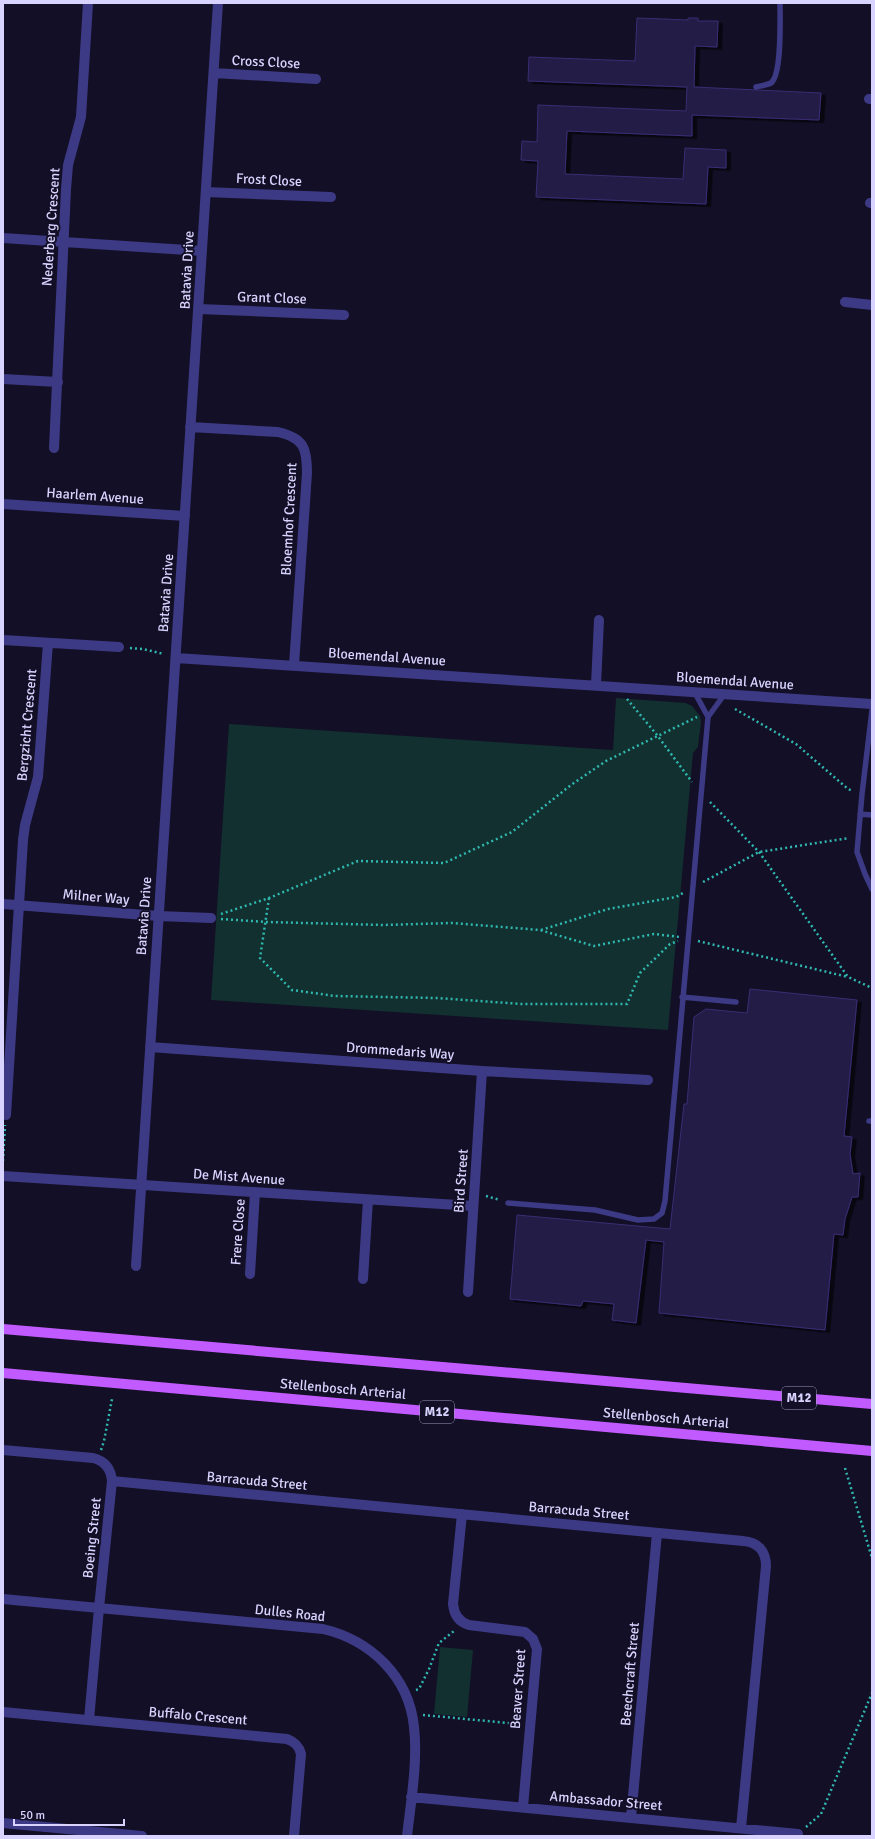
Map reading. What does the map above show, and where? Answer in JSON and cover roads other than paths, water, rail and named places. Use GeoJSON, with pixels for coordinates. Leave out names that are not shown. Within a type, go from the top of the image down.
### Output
{"type":"FeatureCollection","features":[{"type":"Feature","properties":{"kind":"main road","name":"M12"},"geometry":{"type":"LineString","coordinates":[[3,1329],[872,1404]]}},
{"type":"Feature","properties":{"kind":"main road","name":"Stellenbosch Arterial"},"geometry":{"type":"LineString","coordinates":[[3,1373],[872,1451]]}},
{"type":"Feature","properties":{"kind":"street","name":"Nederberg Crescent"},"geometry":{"type":"LineString","coordinates":[[54,448],[68,165],[81,117],[88,3]]}},
{"type":"Feature","properties":{"kind":"street","name":"Batavia Drive"},"geometry":{"type":"LineString","coordinates":[[136,1266],[218,3]]}},
{"type":"Feature","properties":{"kind":"street","name":"Cross Close"},"geometry":{"type":"LineString","coordinates":[[214,73],[316,79]]}},
{"type":"Feature","properties":{"kind":"street","name":"Frost Close"},"geometry":{"type":"LineString","coordinates":[[206,192],[331,197]]}},
{"type":"Feature","properties":{"kind":"street"},"geometry":{"type":"LineString","coordinates":[[3,238],[202,251]]}},
{"type":"Feature","properties":{"kind":"street"},"geometry":{"type":"LineString","coordinates":[[845,302],[872,304]]}},
{"type":"Feature","properties":{"kind":"street","name":"Grant Close"},"geometry":{"type":"LineString","coordinates":[[199,309],[344,315]]}},
{"type":"Feature","properties":{"kind":"street"},"geometry":{"type":"LineString","coordinates":[[3,379],[58,382]]}},
{"type":"Feature","properties":{"kind":"street","name":"Bloemhof Crescent"},"geometry":{"type":"LineString","coordinates":[[190,427],[278,432],[292,435],[302,443],[307,456],[307,473],[294,665]]}},
{"type":"Feature","properties":{"kind":"street","name":"Haarlem Avenue"},"geometry":{"type":"LineString","coordinates":[[3,504],[185,516]]}},
{"type":"Feature","properties":{"kind":"street"},"geometry":{"type":"LineString","coordinates":[[596,685],[599,620]]}},
{"type":"Feature","properties":{"kind":"street"},"geometry":{"type":"LineString","coordinates":[[3,640],[119,647]]}},
{"type":"Feature","properties":{"kind":"street","name":"Bergzicht Crescent"},"geometry":{"type":"LineString","coordinates":[[6,1115],[7,1046],[20,905],[25,825],[38,777],[48,643]]}},
{"type":"Feature","properties":{"kind":"street","name":"Bloemendal Avenue"},"geometry":{"type":"LineString","coordinates":[[176,658],[872,704]]}},
{"type":"Feature","properties":{"kind":"street","name":"Milner Way"},"geometry":{"type":"LineString","coordinates":[[3,904],[158,916],[210,918]]}},
{"type":"Feature","properties":{"kind":"street","name":"Drommedaris Way"},"geometry":{"type":"LineString","coordinates":[[150,1047],[482,1071],[648,1080]]}},
{"type":"Feature","properties":{"kind":"street","name":"Bird Street"},"geometry":{"type":"LineString","coordinates":[[468,1292],[482,1071]]}},
{"type":"Feature","properties":{"kind":"street","name":"De Mist Avenue"},"geometry":{"type":"LineString","coordinates":[[3,1176],[473,1206]]}},
{"type":"Feature","properties":{"kind":"street","name":"Frere Close"},"geometry":{"type":"LineString","coordinates":[[250,1274],[255,1192]]}},
{"type":"Feature","properties":{"kind":"street"},"geometry":{"type":"LineString","coordinates":[[363,1279],[368,1200]]}},
{"type":"Feature","properties":{"kind":"street","name":"Boeing Street"},"geometry":{"type":"LineString","coordinates":[[3,1450],[97,1459],[110,1470],[112,1481],[98,1608],[89,1720]]}},
{"type":"Feature","properties":{"kind":"street","name":"Barracuda Street"},"geometry":{"type":"LineString","coordinates":[[112,1481],[750,1541],[761,1549],[766,1560],[740,1828]]}},
{"type":"Feature","properties":{"kind":"street","name":"Beaver Street"},"geometry":{"type":"LineString","coordinates":[[462,1514],[453,1604],[454,1613],[461,1621],[469,1625],[521,1631],[533,1639],[536,1643],[537,1654],[523,1807]]}},
{"type":"Feature","properties":{"kind":"street","name":"Beechcraft Street"},"geometry":{"type":"LineString","coordinates":[[631,1818],[657,1533]]}},
{"type":"Feature","properties":{"kind":"street","name":"Dulles Road"},"geometry":{"type":"LineString","coordinates":[[3,1599],[323,1629],[337,1633],[362,1644],[374,1653],[393,1672],[406,1694],[412,1714],[415,1737],[407,1836]]}},
{"type":"Feature","properties":{"kind":"street","name":"Buffalo Crescent"},"geometry":{"type":"LineString","coordinates":[[3,1712],[287,1739],[292,1741],[297,1744],[301,1754],[294,1836]]}},
{"type":"Feature","properties":{"kind":"street","name":"Ambassador Street"},"geometry":{"type":"LineString","coordinates":[[411,1796],[798,1834]]}},
{"type":"Feature","properties":{"kind":"street"},"geometry":{"type":"LineString","coordinates":[[3,1823],[142,1836]]}},
{"type":"Feature","properties":{"kind":"lane"},"geometry":{"type":"LineString","coordinates":[[756,87],[771,83],[776,75],[779,62],[780,3]]}},
{"type":"Feature","properties":{"kind":"lane"},"geometry":{"type":"LineString","coordinates":[[695,693],[708,717]]}},
{"type":"Feature","properties":{"kind":"lane"},"geometry":{"type":"LineString","coordinates":[[508,1203],[595,1210],[638,1220],[654,1219],[662,1212],[665,1201],[687,938],[708,717],[724,695]]}},
{"type":"Feature","properties":{"kind":"lane"},"geometry":{"type":"LineString","coordinates":[[872,710],[857,852],[862,868],[872,888]]}},
{"type":"Feature","properties":{"kind":"lane"},"geometry":{"type":"LineString","coordinates":[[860,814],[872,815]]}},
{"type":"Feature","properties":{"kind":"lane"},"geometry":{"type":"LineString","coordinates":[[682,997],[736,1002]]}}]}
